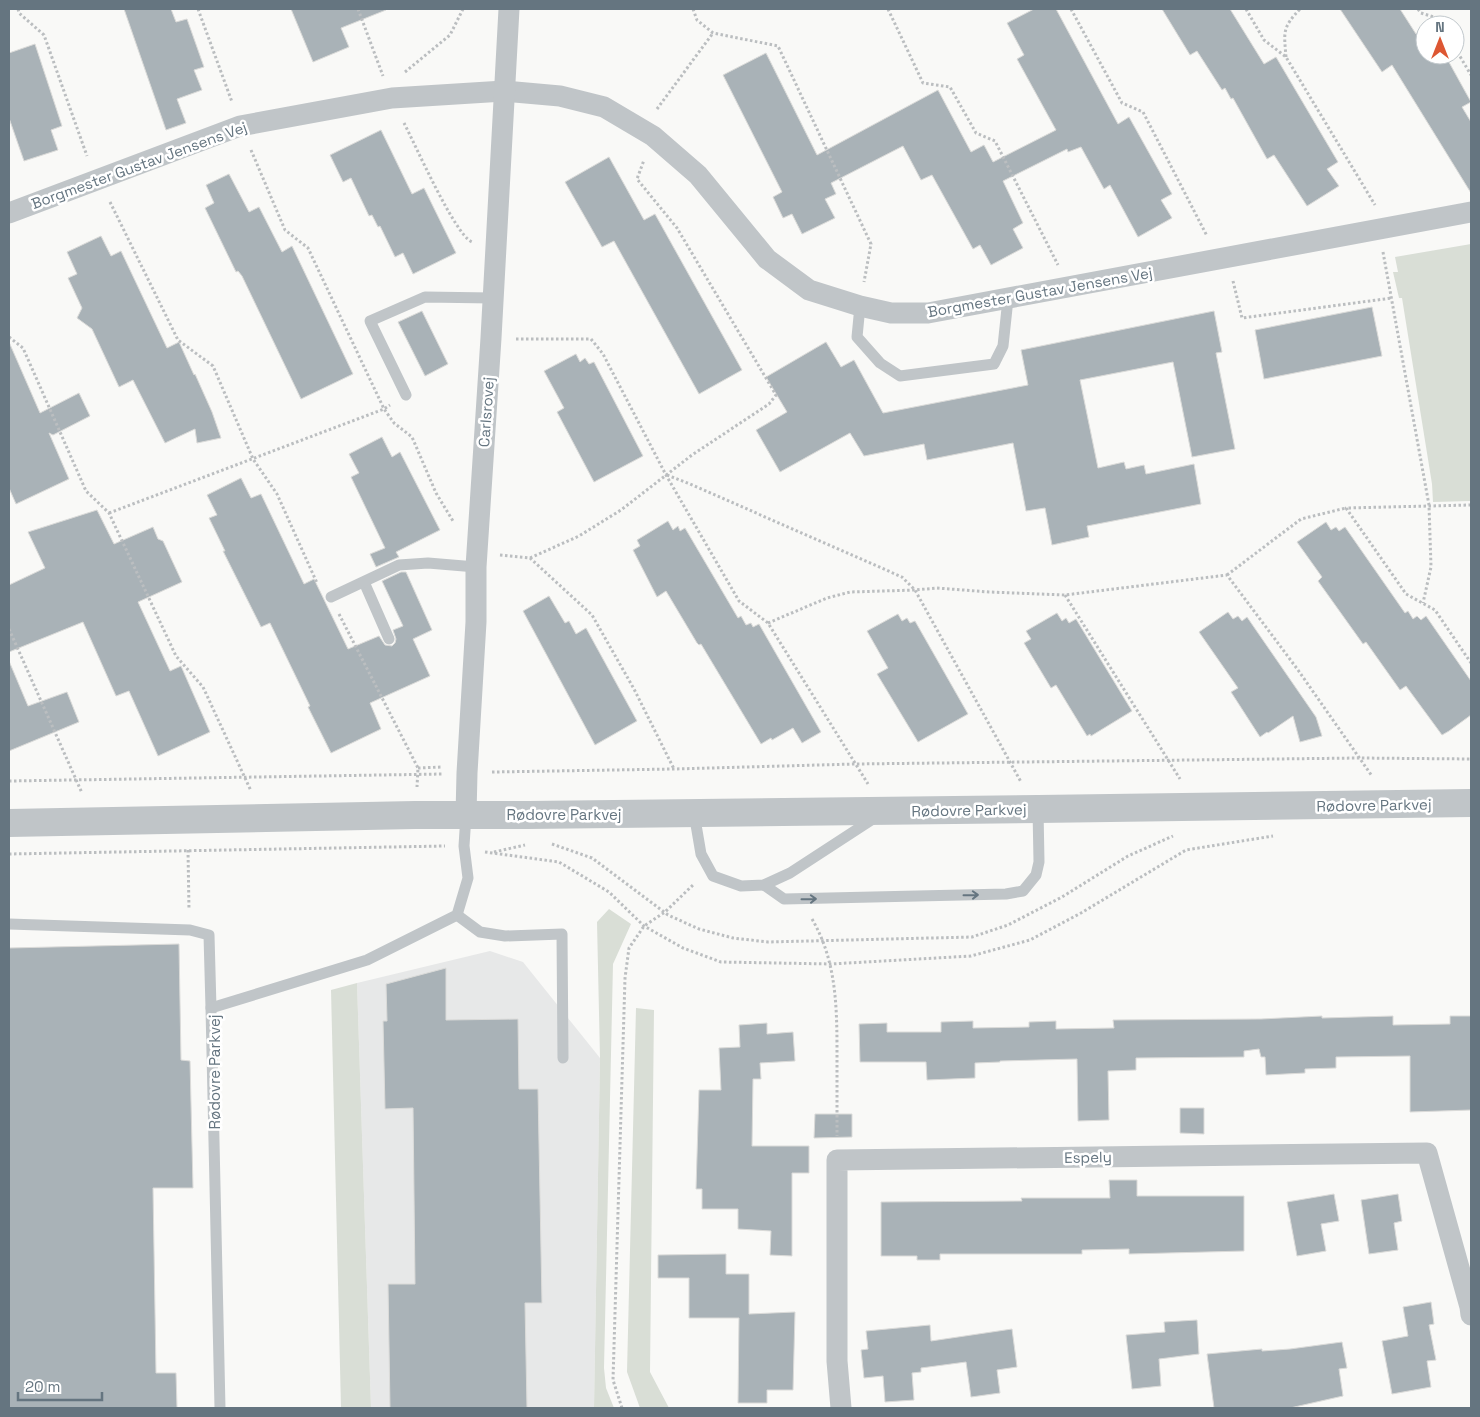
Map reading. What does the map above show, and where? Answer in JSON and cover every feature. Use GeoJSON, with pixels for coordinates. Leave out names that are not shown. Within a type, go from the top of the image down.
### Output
{"type":"FeatureCollection","features":[{"type":"Feature","properties":{"kind":"street","name":"Carlsrovej"},"geometry":{"type":"LineString","coordinates":[[466,815],[476,622],[478,530],[491,338],[509,9]]}},
{"type":"Feature","properties":{"kind":"street","name":"Borgmester Gustav Jensens Vej"},"geometry":{"type":"LineString","coordinates":[[9,213],[240,126],[389,92],[504,91],[560,96],[604,107],[647,132],[698,175],[768,259],[809,290],[860,306],[891,313],[928,313],[1471,212]]}},
{"type":"Feature","properties":{"kind":"street","name":"Rødovre Parkvej"},"geometry":{"type":"LineString","coordinates":[[9,823],[415,815],[1038,810],[1471,803]]}},
{"type":"Feature","properties":{"kind":"street","name":"Espely"},"geometry":{"type":"LineString","coordinates":[[837,1160],[1427,1153],[1471,1310]]}},
{"type":"Feature","properties":{"kind":"street"},"geometry":{"type":"LineString","coordinates":[[837,1160],[837,1361],[841,1408]]}},
{"type":"Feature","properties":{"kind":"lane"},"geometry":{"type":"LineString","coordinates":[[406,395],[370,321],[425,297],[492,298]]}},
{"type":"Feature","properties":{"kind":"lane"},"geometry":{"type":"LineString","coordinates":[[860,306],[857,337],[880,363],[900,376],[994,364],[1003,346],[1008,299]]}},
{"type":"Feature","properties":{"kind":"lane"},"geometry":{"type":"LineString","coordinates":[[331,598],[399,565],[477,560]]}},
{"type":"Feature","properties":{"kind":"lane"},"geometry":{"type":"LineString","coordinates":[[364,582],[389,639]]}},
{"type":"Feature","properties":{"kind":"lane"},"geometry":{"type":"LineString","coordinates":[[764,885],[784,899],[1006,894],[1022,891],[1036,875],[1039,862],[1038,810]]}},
{"type":"Feature","properties":{"kind":"lane"},"geometry":{"type":"LineString","coordinates":[[694,813],[701,854],[712,876],[741,886],[764,885],[790,873],[885,811]]}},
{"type":"Feature","properties":{"kind":"lane"},"geometry":{"type":"LineString","coordinates":[[466,815],[464,846],[468,878],[457,914],[480,932],[505,936],[562,934],[563,1058]]}},
{"type":"Feature","properties":{"kind":"lane","name":"Rødovre Parkvej"},"geometry":{"type":"LineString","coordinates":[[220,1408],[211,1008],[367,960],[457,914]]}},
{"type":"Feature","properties":{"kind":"lane"},"geometry":{"type":"LineString","coordinates":[[9,924],[190,930],[209,936],[211,1008]]}},
{"type":"Feature","properties":{"kind":"path"},"geometry":{"type":"LineString","coordinates":[[18,9],[19,13],[44,35],[96,180],[113,207],[178,340],[213,366],[253,459],[277,494],[315,580],[331,598],[418,768],[415,815]]}},
{"type":"Feature","properties":{"kind":"path"},"geometry":{"type":"LineString","coordinates":[[198,9],[240,126],[285,230],[308,248],[384,409],[394,423],[412,436],[436,493],[454,522],[478,530]]}},
{"type":"Feature","properties":{"kind":"path"},"geometry":{"type":"LineString","coordinates":[[358,9],[389,92],[457,225],[468,240],[495,251]]}},
{"type":"Feature","properties":{"kind":"path"},"geometry":{"type":"LineString","coordinates":[[389,92],[450,35],[464,9]]}},
{"type":"Feature","properties":{"kind":"path"},"geometry":{"type":"LineString","coordinates":[[692,9],[697,20],[713,32],[778,46],[871,244],[860,306]]}},
{"type":"Feature","properties":{"kind":"path"},"geometry":{"type":"LineString","coordinates":[[888,9],[923,83],[950,87],[976,133],[996,141],[1070,288]]}},
{"type":"Feature","properties":{"kind":"path"},"geometry":{"type":"LineString","coordinates":[[1071,9],[1122,103],[1143,112],[1223,258],[1242,318],[1392,298]]}},
{"type":"Feature","properties":{"kind":"path"},"geometry":{"type":"LineString","coordinates":[[1246,9],[1264,40],[1286,57],[1384,228],[1392,298],[1429,505],[1431,567],[1423,604]]}},
{"type":"Feature","properties":{"kind":"path"},"geometry":{"type":"LineString","coordinates":[[1286,57],[1284,34],[1288,21],[1300,9]]}},
{"type":"Feature","properties":{"kind":"path"},"geometry":{"type":"LineString","coordinates":[[1418,9],[1429,15]]}},
{"type":"Feature","properties":{"kind":"path"},"geometry":{"type":"LineString","coordinates":[[477,560],[530,558],[579,536],[621,510],[692,455],[769,404],[776,395],[677,228],[637,179],[647,132],[713,32]]}},
{"type":"Feature","properties":{"kind":"path"},"geometry":{"type":"LineString","coordinates":[[9,337],[23,348],[86,491],[109,513],[176,656],[203,687],[264,819]]}},
{"type":"Feature","properties":{"kind":"path"},"geometry":{"type":"LineString","coordinates":[[491,338],[591,339],[603,354],[666,475],[739,601],[768,624],[885,811]]}},
{"type":"Feature","properties":{"kind":"path"},"geometry":{"type":"LineString","coordinates":[[109,513],[384,409],[406,395]]}},
{"type":"Feature","properties":{"kind":"path"},"geometry":{"type":"LineString","coordinates":[[666,475],[902,576],[915,590],[1010,763],[1038,810]]}},
{"type":"Feature","properties":{"kind":"path"},"geometry":{"type":"LineString","coordinates":[[768,624],[827,598],[850,592],[937,588],[1065,595],[1227,575],[1301,519],[1346,508],[1471,505]]}},
{"type":"Feature","properties":{"kind":"path"},"geometry":{"type":"LineString","coordinates":[[1346,508],[1406,594],[1435,610],[1471,663]]}},
{"type":"Feature","properties":{"kind":"path"},"geometry":{"type":"LineString","coordinates":[[530,558],[592,615],[634,689],[674,770]]}},
{"type":"Feature","properties":{"kind":"path"},"geometry":{"type":"LineString","coordinates":[[1227,575],[1298,670],[1392,805]]}},
{"type":"Feature","properties":{"kind":"path"},"geometry":{"type":"LineString","coordinates":[[1065,595],[1198,808]]}},
{"type":"Feature","properties":{"kind":"path"},"geometry":{"type":"LineString","coordinates":[[9,629],[95,822]]}},
{"type":"Feature","properties":{"kind":"path"},"geometry":{"type":"LineString","coordinates":[[9,781],[674,770],[856,764],[1359,758],[1471,759]]}},
{"type":"Feature","properties":{"kind":"path"},"geometry":{"type":"LineString","coordinates":[[9,854],[464,846],[491,853],[533,842]]}},
{"type":"Feature","properties":{"kind":"path"},"geometry":{"type":"LineString","coordinates":[[550,843],[592,858],[665,912]]}},
{"type":"Feature","properties":{"kind":"path"},"geometry":{"type":"LineString","coordinates":[[622,1408],[613,1380],[625,978],[629,948],[644,926],[665,912],[709,870]]}},
{"type":"Feature","properties":{"kind":"path"},"geometry":{"type":"LineString","coordinates":[[800,899],[823,941],[831,964],[836,1006],[837,1160]]}},
{"type":"Feature","properties":{"kind":"shaded area"},"geometry":{"type":"Polygon","coordinates":[[[1471,244],[1471,501],[1433,502],[1432,484],[1402,298],[1399,298],[1393,272],[1398,272],[1395,257],[1471,244]]]}},
{"type":"Feature","properties":{"kind":"shaded area"},"geometry":{"type":"Polygon","coordinates":[[[609,909],[631,924],[613,964],[604,1368],[606,1388],[614,1408],[594,1408],[600,1058],[597,922],[609,909]]]}},
{"type":"Feature","properties":{"kind":"shaded area"},"geometry":{"type":"Polygon","coordinates":[[[490,951],[523,962],[600,1058],[594,1408],[371,1408],[357,983],[490,951]]]}},
{"type":"Feature","properties":{"kind":"shaded area"},"geometry":{"type":"Polygon","coordinates":[[[357,983],[371,1408],[341,1408],[331,990],[357,983]]]}},
{"type":"Feature","properties":{"kind":"shaded area"},"geometry":{"type":"Polygon","coordinates":[[[636,1008],[654,1010],[650,1372],[669,1408],[640,1408],[627,1372],[636,1008]]]}},
{"type":"Feature","properties":{"kind":"building"},"geometry":{"type":"Polygon","coordinates":[[[124,9],[171,9],[176,22],[187,19],[204,67],[194,70],[202,90],[177,99],[186,123],[166,130],[124,9]]]}},
{"type":"Feature","properties":{"kind":"building"},"geometry":{"type":"Polygon","coordinates":[[[291,9],[386,10],[341,28],[349,47],[313,62],[291,9]]]}},
{"type":"Feature","properties":{"kind":"building"},"geometry":{"type":"Polygon","coordinates":[[[1034,9],[1056,9],[1118,124],[1129,117],[1172,194],[1161,200],[1172,218],[1138,237],[1110,185],[1104,189],[1081,147],[1068,152],[1067,149],[1003,181],[1023,223],[1013,229],[1023,248],[991,265],[980,245],[973,249],[932,175],[921,180],[903,146],[831,183],[836,194],[825,199],[835,218],[802,234],[792,214],[783,218],[773,197],[782,192],[723,75],[766,53],[817,155],[938,90],[971,152],[984,145],[993,162],[1056,130],[1017,59],[1024,55],[1007,23],[1034,9]]]}},
{"type":"Feature","properties":{"kind":"building"},"geometry":{"type":"Polygon","coordinates":[[[1162,9],[1230,9],[1264,64],[1276,57],[1338,162],[1327,169],[1339,186],[1307,206],[1274,155],[1267,159],[1233,98],[1231,99],[1225,88],[1222,90],[1197,51],[1190,55],[1162,9]]]}},
{"type":"Feature","properties":{"kind":"building"},"geometry":{"type":"Polygon","coordinates":[[[1340,9],[1400,9],[1415,32],[1415,65],[1451,65],[1471,102],[1462,107],[1471,122],[1471,193],[1392,65],[1382,72],[1340,9]]]}},
{"type":"Feature","properties":{"kind":"building"},"geometry":{"type":"Polygon","coordinates":[[[35,44],[62,126],[51,130],[58,150],[24,161],[9,118],[9,53],[35,44]]]}},
{"type":"Feature","properties":{"kind":"building"},"geometry":{"type":"Polygon","coordinates":[[[381,130],[412,194],[424,188],[456,253],[413,274],[403,253],[395,257],[380,226],[378,227],[372,215],[369,216],[351,178],[343,182],[330,155],[381,130]]]}},
{"type":"Feature","properties":{"kind":"building"},"geometry":{"type":"Polygon","coordinates":[[[609,157],[644,220],[655,214],[742,370],[699,394],[614,241],[602,247],[565,182],[609,157]]]}},
{"type":"Feature","properties":{"kind":"building"},"geometry":{"type":"Polygon","coordinates":[[[229,174],[249,212],[259,207],[282,252],[292,246],[353,374],[301,399],[242,276],[238,271],[236,272],[205,208],[214,203],[206,185],[229,174]]]}},
{"type":"Feature","properties":{"kind":"building"},"geometry":{"type":"Polygon","coordinates":[[[101,236],[111,256],[121,251],[167,348],[179,342],[212,412],[221,438],[197,443],[195,429],[165,443],[133,380],[119,387],[92,329],[77,318],[82,308],[68,278],[77,274],[67,252],[101,236]]]}},
{"type":"Feature","properties":{"kind":"building"},"geometry":{"type":"Polygon","coordinates":[[[1372,307],[1382,356],[1264,379],[1255,330],[1372,307]]]}},
{"type":"Feature","properties":{"kind":"building"},"geometry":{"type":"Polygon","coordinates":[[[422,311],[448,364],[425,376],[398,322],[422,311]]]}},
{"type":"Feature","properties":{"kind":"building"},"geometry":{"type":"Polygon","coordinates":[[[1214,311],[1222,352],[1216,353],[1235,449],[1192,457],[1173,362],[1080,380],[1098,468],[1124,462],[1126,469],[1144,465],[1146,474],[1194,464],[1201,504],[1087,526],[1089,537],[1052,545],[1045,508],[1026,511],[1013,443],[927,460],[924,444],[864,456],[850,433],[780,472],[756,430],[787,412],[766,377],[826,342],[841,367],[854,360],[883,413],[1028,385],[1021,350],[1214,311]]]}},
{"type":"Feature","properties":{"kind":"building"},"geometry":{"type":"Polygon","coordinates":[[[9,342],[40,413],[79,393],[90,416],[53,435],[49,433],[69,479],[16,504],[9,488],[9,342]]]}},
{"type":"Feature","properties":{"kind":"building"},"geometry":{"type":"Polygon","coordinates":[[[576,354],[580,362],[585,358],[589,364],[594,362],[643,456],[594,482],[557,412],[564,408],[544,371],[576,354]]]}},
{"type":"Feature","properties":{"kind":"building"},"geometry":{"type":"Polygon","coordinates":[[[382,437],[392,457],[400,452],[440,530],[396,552],[399,557],[376,567],[370,554],[385,548],[351,477],[359,473],[349,454],[382,437]]]}},
{"type":"Feature","properties":{"kind":"building"},"geometry":{"type":"Polygon","coordinates":[[[241,478],[251,498],[261,494],[304,584],[314,579],[348,649],[379,636],[385,645],[392,646],[395,643],[396,639],[393,630],[403,626],[382,581],[401,572],[406,572],[432,630],[413,639],[430,676],[370,703],[381,729],[331,753],[270,623],[261,627],[223,551],[225,551],[209,518],[217,515],[207,495],[241,478]]]}},
{"type":"Feature","properties":{"kind":"building"},"geometry":{"type":"Polygon","coordinates":[[[97,510],[114,544],[153,527],[158,539],[163,541],[182,582],[138,602],[170,671],[181,666],[210,732],[158,756],[129,691],[116,696],[83,622],[9,652],[9,585],[45,568],[28,532],[97,510]]]}},
{"type":"Feature","properties":{"kind":"building"},"geometry":{"type":"Polygon","coordinates":[[[668,521],[673,530],[678,526],[680,531],[685,528],[738,618],[741,616],[746,625],[751,623],[753,627],[759,624],[821,732],[802,743],[793,728],[761,744],[701,644],[697,643],[666,591],[657,597],[633,550],[640,546],[637,540],[668,521]]]}},
{"type":"Feature","properties":{"kind":"building"},"geometry":{"type":"Polygon","coordinates":[[[1326,522],[1331,530],[1336,527],[1339,531],[1345,527],[1405,613],[1408,611],[1413,619],[1417,616],[1421,620],[1426,616],[1471,681],[1471,715],[1442,735],[1406,686],[1400,690],[1366,642],[1363,644],[1318,581],[1322,577],[1297,542],[1326,522]]]}},
{"type":"Feature","properties":{"kind":"building"},"geometry":{"type":"Polygon","coordinates":[[[549,596],[565,623],[569,621],[576,634],[586,628],[637,721],[595,745],[523,611],[549,596]]]}},
{"type":"Feature","properties":{"kind":"building"},"geometry":{"type":"Polygon","coordinates":[[[1228,612],[1233,619],[1238,616],[1242,621],[1247,617],[1316,717],[1322,736],[1300,742],[1293,716],[1260,737],[1231,692],[1238,688],[1199,632],[1228,612]]]}},
{"type":"Feature","properties":{"kind":"building"},"geometry":{"type":"Polygon","coordinates":[[[1057,613],[1062,621],[1066,618],[1069,623],[1076,619],[1132,711],[1091,736],[1090,734],[1087,736],[1056,685],[1051,688],[1024,643],[1031,639],[1026,631],[1057,613]]]}},
{"type":"Feature","properties":{"kind":"building"},"geometry":{"type":"Polygon","coordinates":[[[898,614],[902,621],[907,618],[910,623],[915,621],[968,714],[918,742],[877,674],[888,668],[867,631],[898,614]]]}},
{"type":"Feature","properties":{"kind":"building"},"geometry":{"type":"Polygon","coordinates":[[[9,661],[28,706],[67,692],[79,722],[9,751],[9,661]]]}},
{"type":"Feature","properties":{"kind":"building"},"geometry":{"type":"Polygon","coordinates":[[[179,944],[181,1060],[190,1061],[193,1188],[153,1188],[156,1373],[176,1373],[177,1408],[9,1408],[9,948],[179,944]]]}},
{"type":"Feature","properties":{"kind":"building"},"geometry":{"type":"Polygon","coordinates":[[[446,968],[446,1020],[518,1019],[519,1089],[538,1089],[542,1303],[525,1303],[527,1408],[390,1408],[388,1284],[415,1284],[413,1108],[385,1109],[383,1021],[387,1021],[386,984],[446,968]]]}},
{"type":"Feature","properties":{"kind":"building"},"geometry":{"type":"Polygon","coordinates":[[[1322,1016],[1322,1018],[1393,1016],[1393,1025],[1450,1024],[1450,1016],[1471,1016],[1471,1110],[1410,1112],[1410,1056],[1336,1057],[1336,1068],[1305,1069],[1305,1073],[1266,1075],[1265,1057],[1261,1057],[1259,1049],[1244,1051],[1244,1057],[1136,1058],[1136,1070],[1108,1071],[1109,1120],[1078,1121],[1077,1059],[975,1063],[975,1078],[927,1080],[926,1062],[860,1062],[859,1024],[887,1023],[887,1032],[941,1032],[941,1022],[973,1021],[973,1028],[1029,1027],[1029,1022],[1056,1021],[1056,1029],[1114,1028],[1113,1020],[1261,1019],[1322,1016]]]}},
{"type":"Feature","properties":{"kind":"building"},"geometry":{"type":"Polygon","coordinates":[[[767,1023],[767,1034],[793,1032],[795,1061],[760,1063],[761,1079],[753,1079],[752,1146],[809,1146],[809,1173],[792,1173],[792,1256],[770,1255],[771,1231],[738,1229],[738,1209],[702,1209],[702,1189],[696,1189],[699,1090],[721,1090],[719,1048],[740,1047],[739,1025],[767,1023]]]}},
{"type":"Feature","properties":{"kind":"building"},"geometry":{"type":"Polygon","coordinates":[[[1180,1108],[1204,1108],[1204,1134],[1180,1133],[1180,1108]]]}},
{"type":"Feature","properties":{"kind":"building"},"geometry":{"type":"Polygon","coordinates":[[[815,1114],[852,1114],[852,1137],[814,1138],[815,1114]]]}},
{"type":"Feature","properties":{"kind":"building"},"geometry":{"type":"Polygon","coordinates":[[[1109,1180],[1137,1180],[1137,1196],[1244,1196],[1244,1251],[1129,1254],[1129,1249],[1082,1250],[1082,1254],[940,1254],[940,1260],[917,1260],[917,1256],[881,1256],[881,1202],[1022,1201],[1021,1198],[1110,1198],[1109,1180]]]}},
{"type":"Feature","properties":{"kind":"building"},"geometry":{"type":"Polygon","coordinates":[[[1334,1194],[1339,1221],[1321,1224],[1326,1251],[1297,1256],[1287,1202],[1334,1194]]]}},
{"type":"Feature","properties":{"kind":"building"},"geometry":{"type":"Polygon","coordinates":[[[1398,1194],[1402,1221],[1394,1223],[1398,1250],[1369,1254],[1361,1200],[1398,1194]]]}},
{"type":"Feature","properties":{"kind":"building"},"geometry":{"type":"Polygon","coordinates":[[[726,1254],[726,1274],[749,1274],[749,1314],[795,1312],[793,1390],[767,1390],[767,1403],[738,1403],[739,1318],[689,1318],[689,1278],[658,1278],[658,1255],[726,1254]]]}},
{"type":"Feature","properties":{"kind":"building"},"geometry":{"type":"Polygon","coordinates":[[[1431,1302],[1434,1324],[1429,1325],[1436,1360],[1427,1361],[1431,1387],[1392,1394],[1382,1341],[1408,1336],[1403,1307],[1431,1302]]]}},
{"type":"Feature","properties":{"kind":"building"},"geometry":{"type":"Polygon","coordinates":[[[1197,1320],[1199,1354],[1159,1359],[1161,1386],[1132,1389],[1126,1335],[1165,1332],[1164,1322],[1197,1320]]]}},
{"type":"Feature","properties":{"kind":"building"},"geometry":{"type":"Polygon","coordinates":[[[930,1325],[931,1341],[1012,1329],[1017,1367],[997,1370],[1000,1393],[971,1397],[966,1362],[921,1368],[921,1372],[912,1373],[914,1400],[885,1402],[883,1376],[864,1378],[861,1350],[868,1349],[866,1331],[930,1325]]]}},
{"type":"Feature","properties":{"kind":"building"},"geometry":{"type":"Polygon","coordinates":[[[1342,1342],[1347,1368],[1339,1369],[1343,1396],[1290,1408],[1214,1408],[1207,1354],[1262,1349],[1262,1351],[1290,1349],[1342,1342]]]}}]}
